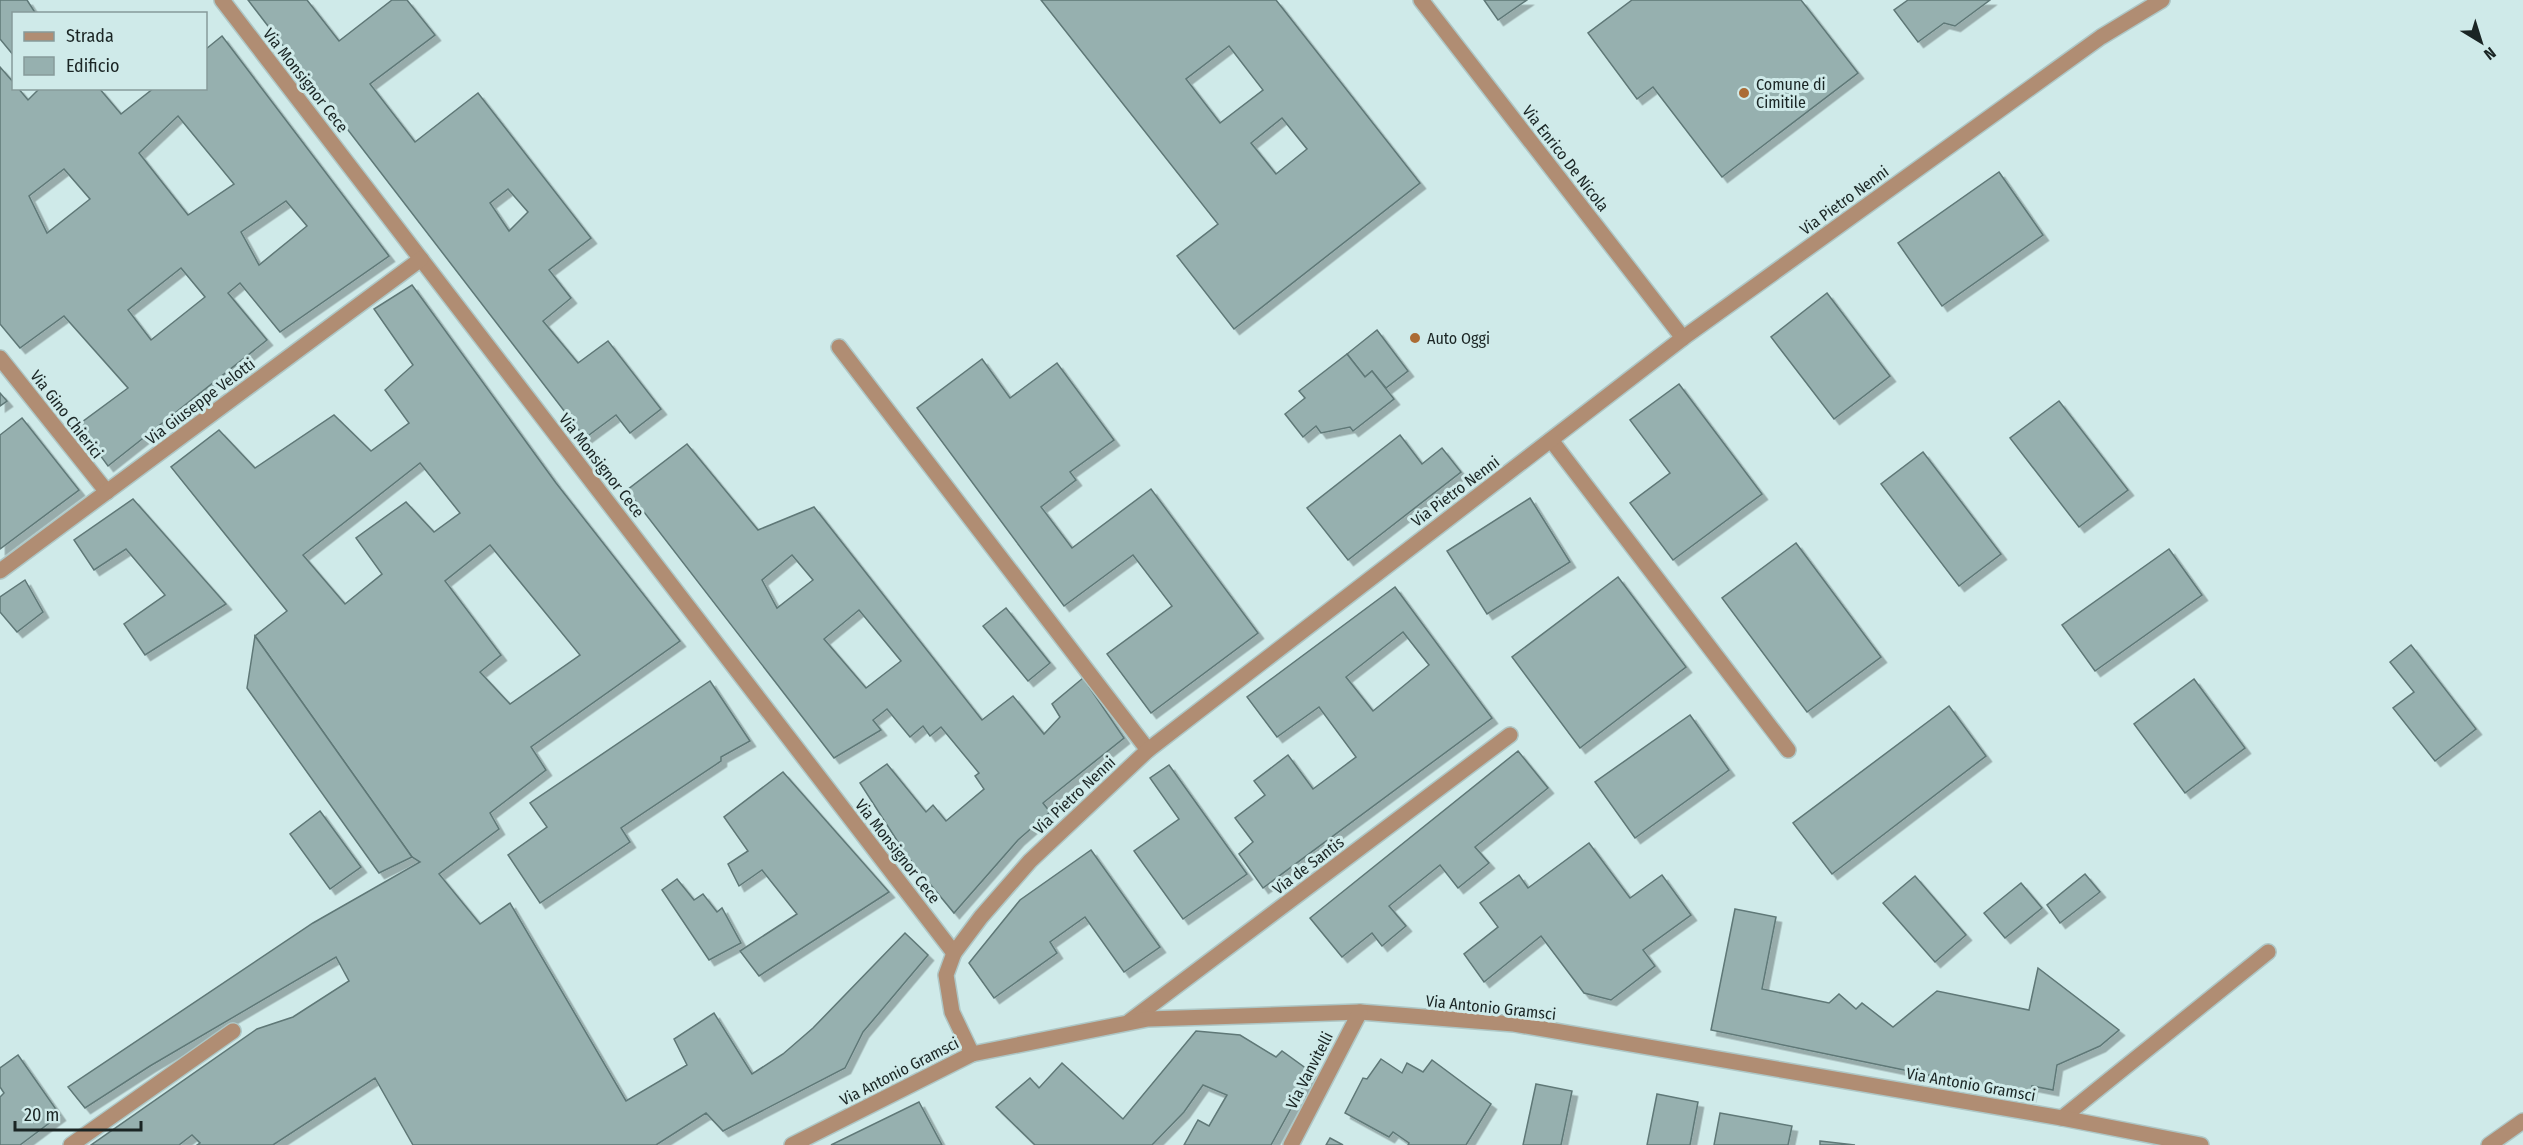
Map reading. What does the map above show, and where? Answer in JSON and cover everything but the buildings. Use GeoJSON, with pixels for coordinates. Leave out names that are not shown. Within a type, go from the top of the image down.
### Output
{"type":"FeatureCollection","features":[{"type":"Feature","properties":{"kind":"street","name":"Via Monsignor Cece"},"geometry":{"type":"LineString","coordinates":[[222,0],[954,953]]}},
{"type":"Feature","properties":{"kind":"street","name":"Via Enrico De Nicola"},"geometry":{"type":"LineString","coordinates":[[1421,0],[1683,338]]}},
{"type":"Feature","properties":{"kind":"street","name":"Via Pietro Nenni"},"geometry":{"type":"LineString","coordinates":[[972,1054],[952,1011],[946,975],[954,953],[981,916],[1030,861],[1148,750],[1683,338],[2101,37],[2162,0]]}},
{"type":"Feature","properties":{"kind":"street","name":"Via Giuseppe Velotti"},"geometry":{"type":"LineString","coordinates":[[0,571],[421,259]]}},
{"type":"Feature","properties":{"kind":"street"},"geometry":{"type":"LineString","coordinates":[[838,346],[1148,750]]}},
{"type":"Feature","properties":{"kind":"street","name":"Via Gino Chierici"},"geometry":{"type":"LineString","coordinates":[[0,358],[107,492]]}},
{"type":"Feature","properties":{"kind":"street"},"geometry":{"type":"LineString","coordinates":[[1551,440],[1788,750]]}},
{"type":"Feature","properties":{"kind":"street","name":"Via de Santis"},"geometry":{"type":"LineString","coordinates":[[1127,1023],[1510,735]]}},
{"type":"Feature","properties":{"kind":"street"},"geometry":{"type":"LineString","coordinates":[[2062,1118],[2268,952]]}},
{"type":"Feature","properties":{"kind":"street","name":"Via Antonio Gramsci"},"geometry":{"type":"LineString","coordinates":[[792,1145],[972,1054],[1148,1019],[1360,1012],[1514,1024],[2062,1118],[2201,1145]]}},
{"type":"Feature","properties":{"kind":"street","name":"Via Vanvitelli"},"geometry":{"type":"LineString","coordinates":[[1291,1145],[1360,1012]]}},
{"type":"Feature","properties":{"kind":"street"},"geometry":{"type":"LineString","coordinates":[[71,1145],[233,1031]]}},
{"type":"Feature","properties":{"kind":"street"},"geometry":{"type":"LineString","coordinates":[[2489,1145],[2523,1122]]}},
{"type":"Feature","properties":{"kind":"place","name":"Comune di Cimitile"},"geometry":{"type":"Point","coordinates":[1744,93]}},
{"type":"Feature","properties":{"kind":"place","name":"Auto Oggi"},"geometry":{"type":"Point","coordinates":[1415,338]}}]}
